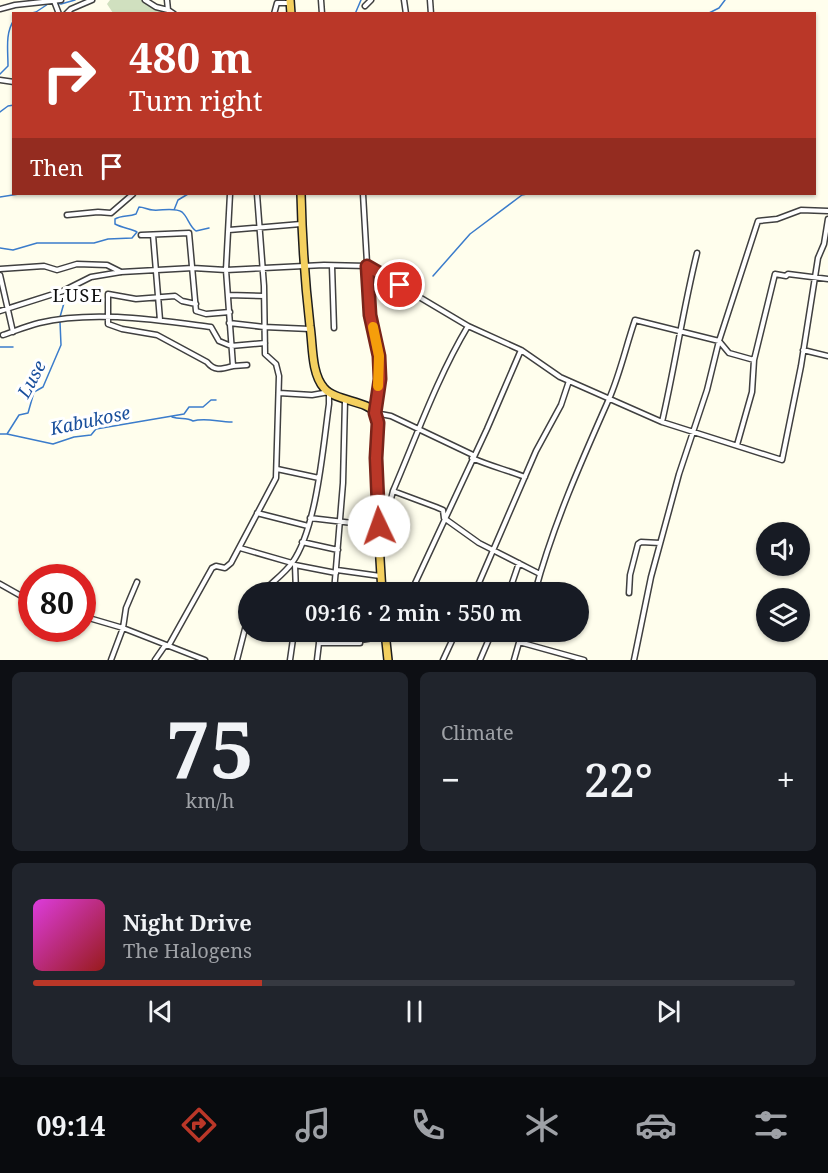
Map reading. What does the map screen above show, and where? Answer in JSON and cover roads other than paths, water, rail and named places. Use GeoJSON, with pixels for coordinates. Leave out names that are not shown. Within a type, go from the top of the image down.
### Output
{"type":"FeatureCollection","features":[{"type":"Feature","properties":{"kind":"highway"},"geometry":{"type":"LineString","coordinates":[[301,195],[303,266],[318,377],[322,387],[329,392],[345,400],[368,406],[375,413],[378,423],[381,582]]}},
{"type":"Feature","properties":{"kind":"highway"},"geometry":{"type":"LineString","coordinates":[[386,642],[388,660]]}},
{"type":"Feature","properties":{"kind":"street"},"geometry":{"type":"LineString","coordinates":[[0,9],[61,0]]}},
{"type":"Feature","properties":{"kind":"street"},"geometry":{"type":"LineString","coordinates":[[68,12],[92,0]]}},
{"type":"Feature","properties":{"kind":"street"},"geometry":{"type":"LineString","coordinates":[[145,0],[170,12]]}},
{"type":"Feature","properties":{"kind":"street"},"geometry":{"type":"LineString","coordinates":[[167,0],[170,12]]}},
{"type":"Feature","properties":{"kind":"street"},"geometry":{"type":"LineString","coordinates":[[365,6],[371,0]]}},
{"type":"Feature","properties":{"kind":"street"},"geometry":{"type":"LineString","coordinates":[[275,12],[277,3],[290,2]]}},
{"type":"Feature","properties":{"kind":"street"},"geometry":{"type":"LineString","coordinates":[[66,215],[111,213],[133,195]]}},
{"type":"Feature","properties":{"kind":"street"},"geometry":{"type":"LineString","coordinates":[[230,195],[226,270],[233,366]]}},
{"type":"Feature","properties":{"kind":"street"},"geometry":{"type":"LineString","coordinates":[[155,660],[164,647],[169,645],[212,568],[227,567],[240,548],[273,484],[277,469],[279,372],[276,364],[265,354],[264,297],[257,195]]}},
{"type":"Feature","properties":{"kind":"street"},"geometry":{"type":"LineString","coordinates":[[363,195],[370,315],[379,356],[380,379],[375,413],[391,416],[498,470],[505,469],[525,477]]}},
{"type":"Feature","properties":{"kind":"street"},"geometry":{"type":"LineString","coordinates":[[634,660],[646,600],[679,474],[758,221],[777,219],[801,210],[828,210]]}},
{"type":"Feature","properties":{"kind":"street"},"geometry":{"type":"LineString","coordinates":[[0,311],[63,291],[91,278],[121,273],[193,268],[226,270],[303,266],[367,266],[468,326],[521,350],[560,377],[662,422],[782,460],[818,258],[824,244],[828,219]]}},
{"type":"Feature","properties":{"kind":"street"},"geometry":{"type":"LineString","coordinates":[[229,230],[302,224]]}},
{"type":"Feature","properties":{"kind":"street"},"geometry":{"type":"LineString","coordinates":[[141,235],[189,233],[196,311],[206,314],[230,312]]}},
{"type":"Feature","properties":{"kind":"street"},"geometry":{"type":"LineString","coordinates":[[153,235],[160,320]]}},
{"type":"Feature","properties":{"kind":"street"},"geometry":{"type":"LineString","coordinates":[[662,422],[697,253]]}},
{"type":"Feature","properties":{"kind":"street"},"geometry":{"type":"LineString","coordinates":[[0,268],[44,266],[57,270],[77,264],[106,265],[121,273]]}},
{"type":"Feature","properties":{"kind":"street"},"geometry":{"type":"LineString","coordinates":[[332,266],[334,328]]}},
{"type":"Feature","properties":{"kind":"street"},"geometry":{"type":"LineString","coordinates":[[737,445],[752,392],[754,360],[775,274],[828,279]]}},
{"type":"Feature","properties":{"kind":"street"},"geometry":{"type":"LineString","coordinates":[[0,275],[14,332]]}},
{"type":"Feature","properties":{"kind":"street"},"geometry":{"type":"LineString","coordinates":[[195,304],[182,301],[175,296],[136,299],[108,294],[108,324],[122,329],[157,335],[207,362],[212,368],[219,370],[248,364]]}},
{"type":"Feature","properties":{"kind":"street"},"geometry":{"type":"LineString","coordinates":[[228,295],[264,297]]}},
{"type":"Feature","properties":{"kind":"street"},"geometry":{"type":"LineString","coordinates":[[3,336],[37,323],[59,319],[130,316],[211,327],[219,341],[231,346],[265,343]]}},
{"type":"Feature","properties":{"kind":"street"},"geometry":{"type":"LineString","coordinates":[[538,582],[575,474],[609,398],[635,320],[719,341],[729,353],[754,360]]}},
{"type":"Feature","properties":{"kind":"street"},"geometry":{"type":"LineString","coordinates":[[229,324],[311,329]]}},
{"type":"Feature","properties":{"kind":"street"},"geometry":{"type":"LineString","coordinates":[[310,518],[379,523],[389,507],[393,491],[453,351],[468,326]]}},
{"type":"Feature","properties":{"kind":"street"},"geometry":{"type":"LineString","coordinates":[[416,582],[521,350]]}},
{"type":"Feature","properties":{"kind":"street"},"geometry":{"type":"LineString","coordinates":[[802,350],[828,356]]}},
{"type":"Feature","properties":{"kind":"street"},"geometry":{"type":"LineString","coordinates":[[479,582],[536,451],[563,400],[569,381]]}},
{"type":"Feature","properties":{"kind":"street"},"geometry":{"type":"LineString","coordinates":[[279,393],[312,395],[329,392],[319,478],[308,526],[293,564],[295,582]]}},
{"type":"Feature","properties":{"kind":"street"},"geometry":{"type":"LineString","coordinates":[[335,582],[341,521],[345,400]]}},
{"type":"Feature","properties":{"kind":"street"},"geometry":{"type":"LineString","coordinates":[[277,469],[319,478]]}},
{"type":"Feature","properties":{"kind":"street"},"geometry":{"type":"LineString","coordinates":[[393,491],[442,510],[444,519],[479,543],[540,573]]}},
{"type":"Feature","properties":{"kind":"street"},"geometry":{"type":"LineString","coordinates":[[257,513],[308,526]]}},
{"type":"Feature","properties":{"kind":"street"},"geometry":{"type":"LineString","coordinates":[[302,542],[338,550]]}},
{"type":"Feature","properties":{"kind":"street"},"geometry":{"type":"LineString","coordinates":[[629,593],[630,575],[638,544],[641,542],[660,543]]}},
{"type":"Feature","properties":{"kind":"street"},"geometry":{"type":"LineString","coordinates":[[240,548],[293,564],[381,577]]}},
{"type":"Feature","properties":{"kind":"street"},"geometry":{"type":"LineString","coordinates":[[512,582],[519,563]]}},
{"type":"Feature","properties":{"kind":"street"},"geometry":{"type":"LineString","coordinates":[[274,582],[293,564]]}},
{"type":"Feature","properties":{"kind":"street"},"geometry":{"type":"LineString","coordinates":[[111,660],[123,628],[126,608],[137,582]]}},
{"type":"Feature","properties":{"kind":"street"},"geometry":{"type":"LineString","coordinates":[[0,584],[18,594]]}},
{"type":"Feature","properties":{"kind":"street"},"geometry":{"type":"LineString","coordinates":[[96,620],[206,660]]}},
{"type":"Feature","properties":{"kind":"street"},"geometry":{"type":"LineString","coordinates":[[237,660],[242,642]]}},
{"type":"Feature","properties":{"kind":"street"},"geometry":{"type":"LineString","coordinates":[[290,660],[293,642]]}},
{"type":"Feature","properties":{"kind":"street"},"geometry":{"type":"LineString","coordinates":[[317,660],[319,643],[360,644],[360,642]]}},
{"type":"Feature","properties":{"kind":"street"},"geometry":{"type":"LineString","coordinates":[[444,660],[452,642]]}},
{"type":"Feature","properties":{"kind":"street"},"geometry":{"type":"LineString","coordinates":[[480,660],[488,642]]}},
{"type":"Feature","properties":{"kind":"street"},"geometry":{"type":"LineString","coordinates":[[514,660],[519,642],[582,660]]}},
{"type":"Feature","properties":{"kind":"waterway"},"geometry":{"type":"LineString","coordinates":[[56,3],[75,0]]}},
{"type":"Feature","properties":{"kind":"waterway"},"geometry":{"type":"LineString","coordinates":[[356,12],[361,0]]}},
{"type":"Feature","properties":{"kind":"waterway"},"geometry":{"type":"LineString","coordinates":[[711,12],[719,8],[725,0]]}},
{"type":"Feature","properties":{"kind":"waterway"},"geometry":{"type":"LineString","coordinates":[[36,12],[51,2]]}},
{"type":"Feature","properties":{"kind":"waterway"},"geometry":{"type":"LineString","coordinates":[[0,74],[8,66],[8,36],[12,23]]}},
{"type":"Feature","properties":{"kind":"waterway"},"geometry":{"type":"LineString","coordinates":[[0,112],[12,105]]}},
{"type":"Feature","properties":{"kind":"waterway"},"geometry":{"type":"LineString","coordinates":[[0,197],[13,195]]}},
{"type":"Feature","properties":{"kind":"waterway"},"geometry":{"type":"LineString","coordinates":[[174,210],[178,200],[186,195]]}},
{"type":"Feature","properties":{"kind":"waterway"},"geometry":{"type":"LineString","coordinates":[[433,276],[470,234],[522,195]]}},
{"type":"Feature","properties":{"kind":"waterway"},"geometry":{"type":"LineString","coordinates":[[0,248],[13,250],[37,243],[94,243],[108,239],[132,238],[137,232],[115,224],[115,219],[136,214],[139,207],[179,211],[184,214],[196,231],[209,228]]}},
{"type":"Feature","properties":{"kind":"waterway","name":"Luse"},"geometry":{"type":"LineString","coordinates":[[60,317],[64,303],[72,295]]}},
{"type":"Feature","properties":{"kind":"waterway","name":"Luse"},"geometry":{"type":"LineString","coordinates":[[7,434],[19,415],[28,413],[34,392],[43,387],[61,345],[60,322]]}},
{"type":"Feature","properties":{"kind":"waterway"},"geometry":{"type":"LineString","coordinates":[[0,347],[13,347]]}},
{"type":"Feature","properties":{"kind":"waterway","name":"Kabukose"},"geometry":{"type":"LineString","coordinates":[[0,434],[53,444],[74,437],[91,435],[96,429],[184,414],[189,407],[203,407],[211,400],[216,400]]}},
{"type":"Feature","properties":{"kind":"waterway"},"geometry":{"type":"LineString","coordinates":[[172,417],[193,421],[232,422]]}},
{"type":"Feature","properties":{"kind":"district","name":"LUSE"},"geometry":{"type":"Point","coordinates":[78,295]}}]}
